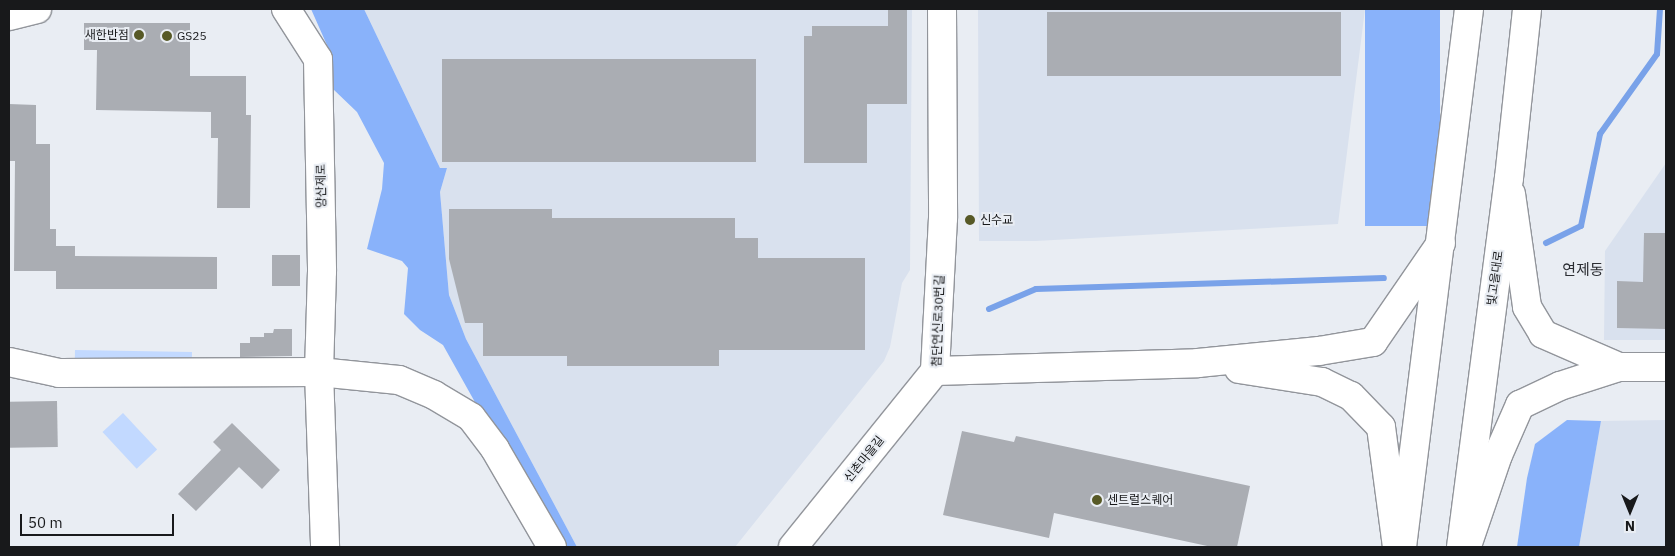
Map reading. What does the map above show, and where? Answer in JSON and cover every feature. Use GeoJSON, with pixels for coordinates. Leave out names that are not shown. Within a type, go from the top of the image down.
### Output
{"type":"FeatureCollection","features":[{"type":"Feature","properties":{"kind":"street"},"geometry":{"type":"LineString","coordinates":[[9,16],[37,9]]}},
{"type":"Feature","properties":{"kind":"street","name":"양산제로"},"geometry":{"type":"LineString","coordinates":[[286,9],[318,59],[322,271],[319,372],[325,547]]}},
{"type":"Feature","properties":{"kind":"street","name":"첨단연신로30번길"},"geometry":{"type":"LineString","coordinates":[[942,9],[943,218],[935,372],[1198,363]]}},
{"type":"Feature","properties":{"kind":"street"},"geometry":{"type":"LineString","coordinates":[[1402,547],[1469,9]]}},
{"type":"Feature","properties":{"kind":"street","name":"빛고을대로"},"geometry":{"type":"LineString","coordinates":[[1461,547],[1509,178],[1527,9]]}},
{"type":"Feature","properties":{"kind":"street"},"geometry":{"type":"LineString","coordinates":[[1509,178],[1527,307],[1543,334],[1619,367]]}},
{"type":"Feature","properties":{"kind":"street"},"geometry":{"type":"LineString","coordinates":[[1198,363],[1319,351],[1372,342],[1441,244]]}},
{"type":"Feature","properties":{"kind":"street"},"geometry":{"type":"LineString","coordinates":[[9,362],[59,373],[319,372],[399,380],[434,395],[471,417],[494,449],[552,547]]}},
{"type":"Feature","properties":{"kind":"street"},"geometry":{"type":"LineString","coordinates":[[1198,363],[1322,382],[1351,396],[1381,427],[1397,547]]}},
{"type":"Feature","properties":{"kind":"street"},"geometry":{"type":"LineString","coordinates":[[1466,547],[1498,455],[1520,404],[1560,386],[1619,367],[1666,368]]}},
{"type":"Feature","properties":{"kind":"street","name":"신촌마을길"},"geometry":{"type":"LineString","coordinates":[[793,547],[935,372]]}},
{"type":"Feature","properties":{"kind":"shaded area"},"geometry":{"type":"Polygon","coordinates":[[[311,9],[364,9],[440,168],[447,168],[440,192],[449,295],[466,339],[577,547],[556,547],[443,345],[420,330],[404,314],[408,268],[402,261],[367,249],[382,189],[384,163],[357,112],[333,89],[330,52],[311,9]]]}},
{"type":"Feature","properties":{"kind":"shaded area"},"geometry":{"type":"Polygon","coordinates":[[[364,9],[912,9],[910,270],[902,283],[890,347],[884,361],[735,547],[577,547],[466,339],[449,295],[440,192],[447,168],[440,168],[364,9]]]}},
{"type":"Feature","properties":{"kind":"shaded area"},"geometry":{"type":"Polygon","coordinates":[[[978,9],[1365,9],[1338,224],[1036,241],[979,241],[978,9]]]}},
{"type":"Feature","properties":{"kind":"shaded area"},"geometry":{"type":"Polygon","coordinates":[[[1365,9],[1440,9],[1440,226],[1365,226],[1365,9]]]}},
{"type":"Feature","properties":{"kind":"shaded area"},"geometry":{"type":"Polygon","coordinates":[[[1666,163],[1666,340],[1604,340],[1605,251],[1666,163]]]}},
{"type":"Feature","properties":{"kind":"shaded area"},"geometry":{"type":"Polygon","coordinates":[[[75,350],[192,352],[192,366],[75,364],[75,350]]]}},
{"type":"Feature","properties":{"kind":"shaded area"},"geometry":{"type":"Polygon","coordinates":[[[123,413],[157,450],[137,469],[103,432],[123,413]]]}},
{"type":"Feature","properties":{"kind":"shaded area"},"geometry":{"type":"Polygon","coordinates":[[[1567,420],[1601,421],[1579,547],[1517,547],[1527,478],[1535,444],[1567,420]]]}},
{"type":"Feature","properties":{"kind":"shaded area"},"geometry":{"type":"Polygon","coordinates":[[[1666,420],[1666,547],[1579,547],[1601,421],[1666,420]]]}},
{"type":"Feature","properties":{"kind":"building"},"geometry":{"type":"Polygon","coordinates":[[[888,10],[907,10],[907,104],[867,104],[867,163],[804,163],[804,36],[812,36],[812,26],[888,26],[888,10]]]}},
{"type":"Feature","properties":{"kind":"building"},"geometry":{"type":"Polygon","coordinates":[[[1047,12],[1341,12],[1341,76],[1047,76],[1047,12]]]}},
{"type":"Feature","properties":{"kind":"building"},"geometry":{"type":"Polygon","coordinates":[[[84,23],[190,23],[190,76],[246,76],[246,115],[251,115],[250,208],[217,208],[218,138],[211,138],[211,112],[96,110],[97,50],[84,50],[84,23]]]}},
{"type":"Feature","properties":{"kind":"building"},"geometry":{"type":"Polygon","coordinates":[[[442,59],[756,59],[756,162],[442,162],[442,59]]]}},
{"type":"Feature","properties":{"kind":"building"},"geometry":{"type":"Polygon","coordinates":[[[9,104],[36,105],[36,144],[50,144],[50,229],[56,229],[56,246],[75,246],[75,256],[217,257],[217,289],[56,289],[56,271],[14,271],[15,161],[10,161],[9,104]]]}},
{"type":"Feature","properties":{"kind":"building"},"geometry":{"type":"Polygon","coordinates":[[[449,209],[552,209],[552,218],[735,218],[735,238],[758,238],[758,258],[865,258],[865,350],[719,350],[719,366],[567,366],[567,356],[483,356],[483,323],[465,323],[449,259],[449,209]]]}},
{"type":"Feature","properties":{"kind":"building"},"geometry":{"type":"Polygon","coordinates":[[[1644,233],[1666,233],[1666,329],[1617,328],[1617,281],[1643,282],[1644,233]]]}},
{"type":"Feature","properties":{"kind":"building"},"geometry":{"type":"Polygon","coordinates":[[[272,255],[300,255],[300,286],[272,286],[272,255]]]}},
{"type":"Feature","properties":{"kind":"building"},"geometry":{"type":"Polygon","coordinates":[[[274,329],[292,329],[292,356],[240,357],[240,343],[250,343],[250,337],[264,337],[264,333],[273,333],[274,329]]]}},
{"type":"Feature","properties":{"kind":"building"},"geometry":{"type":"Polygon","coordinates":[[[57,401],[58,447],[10,448],[9,402],[57,401]]]}},
{"type":"Feature","properties":{"kind":"building"},"geometry":{"type":"Polygon","coordinates":[[[232,423],[280,470],[262,489],[239,467],[196,511],[178,494],[221,450],[213,442],[232,423]]]}},
{"type":"Feature","properties":{"kind":"building","name":"센트럴스퀘어"},"geometry":{"type":"Polygon","coordinates":[[[962,431],[1014,442],[1016,436],[1250,486],[1237,547],[1212,547],[1054,513],[1049,538],[943,515],[962,431]]]}},
{"type":"Feature","properties":{"kind":"waterway"},"geometry":{"type":"LineString","coordinates":[[1546,243],[1581,226],[1600,134],[1657,54],[1660,9]]}},
{"type":"Feature","properties":{"kind":"waterway"},"geometry":{"type":"LineString","coordinates":[[989,309],[1036,289],[1384,278]]}},
{"type":"Feature","properties":{"kind":"place","name":"새한반점"},"geometry":{"type":"Point","coordinates":[139,35]}},
{"type":"Feature","properties":{"kind":"place","name":"GS25"},"geometry":{"type":"Point","coordinates":[167,36]}},
{"type":"Feature","properties":{"kind":"place","name":"신수교"},"geometry":{"type":"Point","coordinates":[970,220]}},
{"type":"Feature","properties":{"kind":"place","name":"센트럴스퀘어"},"geometry":{"type":"Point","coordinates":[1097,500]}},
{"type":"Feature","properties":{"kind":"district","name":"연제동"},"geometry":{"type":"Point","coordinates":[1583,270]}}]}
